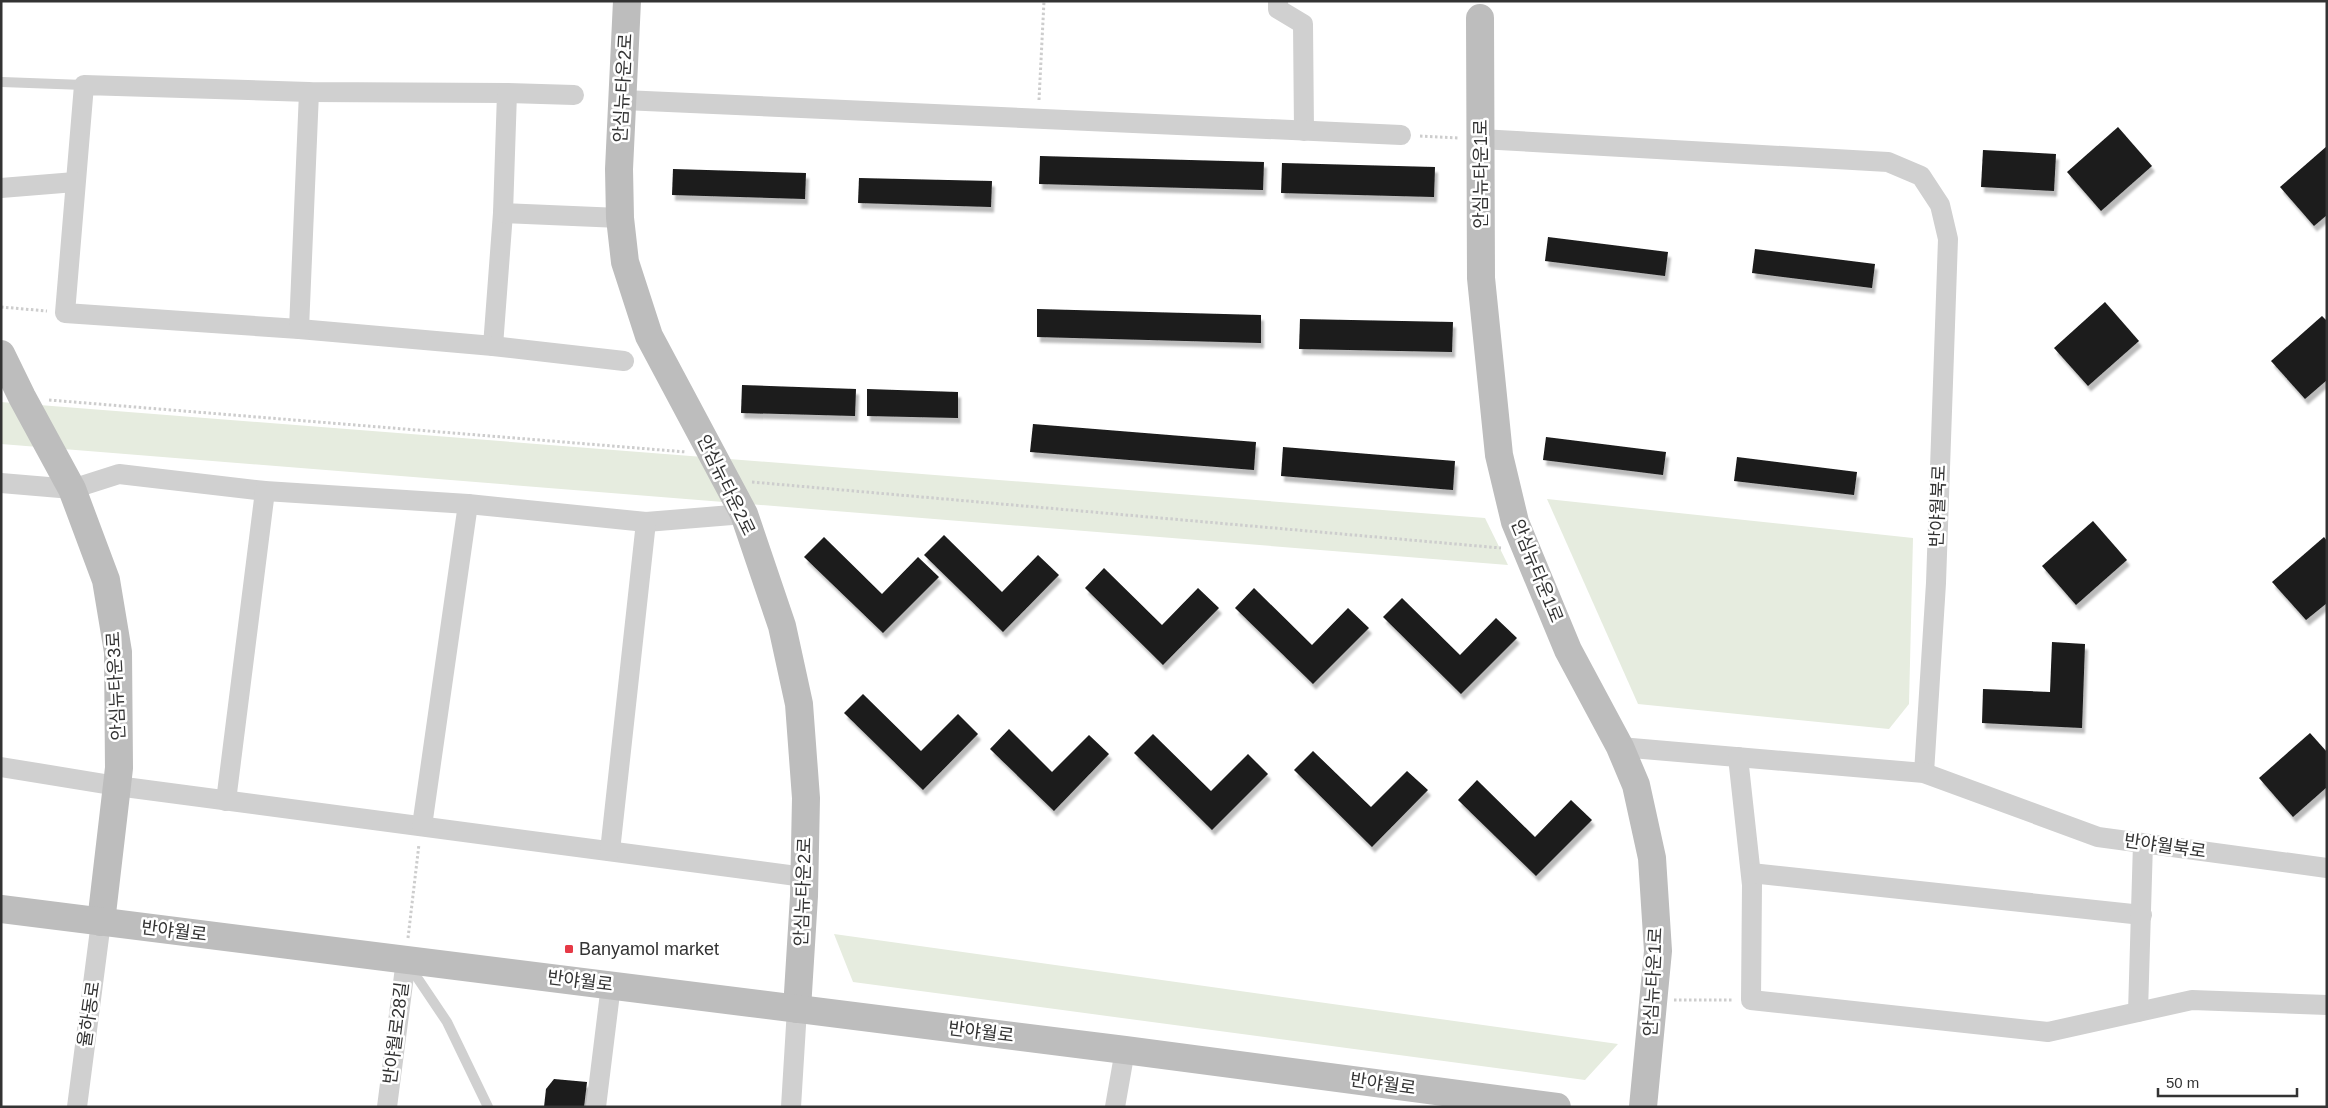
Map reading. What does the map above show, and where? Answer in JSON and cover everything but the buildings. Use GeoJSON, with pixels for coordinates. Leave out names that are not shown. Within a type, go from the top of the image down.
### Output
{"type":"FeatureCollection","features":[{"type":"Feature","properties":{"kind":"street","name":"안심뉴타운2로"},"geometry":{"type":"LineString","coordinates":[[627,1],[619,169],[620,218],[625,262],[649,336],[744,514],[782,626],[800,704],[806,798],[797,1009]]}},
{"type":"Feature","properties":{"kind":"street"},"geometry":{"type":"LineString","coordinates":[[1278,1],[1278,10],[1304,24],[1304,130]]}},
{"type":"Feature","properties":{"kind":"street","name":"안심뉴타운1로"},"geometry":{"type":"LineString","coordinates":[[1480,10],[1481,278],[1488,364],[1499,455],[1516,522],[1568,650],[1620,747],[1636,786],[1652,858],[1658,951],[1643,1107]]}},
{"type":"Feature","properties":{"kind":"street"},"geometry":{"type":"LineString","coordinates":[[574,95],[309,92],[84,85],[65,313],[299,329],[494,346],[624,361]]}},
{"type":"Feature","properties":{"kind":"street"},"geometry":{"type":"LineString","coordinates":[[299,329],[309,92]]}},
{"type":"Feature","properties":{"kind":"street"},"geometry":{"type":"LineString","coordinates":[[494,346],[503,213],[507,93]]}},
{"type":"Feature","properties":{"kind":"street"},"geometry":{"type":"LineString","coordinates":[[622,100],[1402,135]]}},
{"type":"Feature","properties":{"kind":"street","name":"반야월북로"},"geometry":{"type":"LineString","coordinates":[[1480,138],[1888,162],[1921,176],[1940,205],[1948,239],[1935,593],[1924,773]]}},
{"type":"Feature","properties":{"kind":"street"},"geometry":{"type":"LineString","coordinates":[[1,188],[75,182]]}},
{"type":"Feature","properties":{"kind":"street"},"geometry":{"type":"LineString","coordinates":[[503,213],[620,218]]}},
{"type":"Feature","properties":{"kind":"street","name":"안심뉴타운3로"},"geometry":{"type":"LineString","coordinates":[[1,354],[22,398],[72,489],[106,580],[118,652],[118,768],[102,922]]}},
{"type":"Feature","properties":{"kind":"street"},"geometry":{"type":"LineString","coordinates":[[1,482],[72,489],[119,474],[265,491],[468,504],[646,522],[744,514]]}},
{"type":"Feature","properties":{"kind":"street"},"geometry":{"type":"LineString","coordinates":[[226,801],[265,491]]}},
{"type":"Feature","properties":{"kind":"street"},"geometry":{"type":"LineString","coordinates":[[422,826],[468,504]]}},
{"type":"Feature","properties":{"kind":"street"},"geometry":{"type":"LineString","coordinates":[[610,851],[646,522]]}},
{"type":"Feature","properties":{"kind":"street","name":"반야월북로"},"geometry":{"type":"LineString","coordinates":[[1620,747],[1924,773],[2098,837],[2327,868]]}},
{"type":"Feature","properties":{"kind":"street"},"geometry":{"type":"LineString","coordinates":[[1738,757],[1751,873],[1751,1000],[2048,1032],[2192,1000],[2327,1005]]}},
{"type":"Feature","properties":{"kind":"street"},"geometry":{"type":"LineString","coordinates":[[1,767],[116,786],[804,877]]}},
{"type":"Feature","properties":{"kind":"street"},"geometry":{"type":"LineString","coordinates":[[2138,1012],[2143,843]]}},
{"type":"Feature","properties":{"kind":"street"},"geometry":{"type":"LineString","coordinates":[[1751,873],[2142,915]]}},
{"type":"Feature","properties":{"kind":"street","name":"반야월로"},"geometry":{"type":"LineString","coordinates":[[1,909],[1125,1050],[1557,1107]]}},
{"type":"Feature","properties":{"kind":"street","name":"율하동로"},"geometry":{"type":"LineString","coordinates":[[77,1107],[102,922]]}},
{"type":"Feature","properties":{"kind":"street","name":"반야월로28길"},"geometry":{"type":"LineString","coordinates":[[387,1107],[406,960]]}},
{"type":"Feature","properties":{"kind":"street"},"geometry":{"type":"LineString","coordinates":[[596,1107],[611,985]]}},
{"type":"Feature","properties":{"kind":"street"},"geometry":{"type":"LineString","coordinates":[[791,1107],[797,1009]]}},
{"type":"Feature","properties":{"kind":"street"},"geometry":{"type":"LineString","coordinates":[[1115,1107],[1125,1050]]}},
{"type":"Feature","properties":{"kind":"lane"},"geometry":{"type":"LineString","coordinates":[[2,82],[84,85]]}},
{"type":"Feature","properties":{"kind":"lane"},"geometry":{"type":"LineString","coordinates":[[406,960],[447,1022],[488,1107]]}},
{"type":"Feature","properties":{"kind":"path"},"geometry":{"type":"LineString","coordinates":[[1038,118],[1044,1]]}},
{"type":"Feature","properties":{"kind":"path"},"geometry":{"type":"LineString","coordinates":[[1402,135],[1480,138]]}},
{"type":"Feature","properties":{"kind":"path"},"geometry":{"type":"LineString","coordinates":[[1,307],[65,313]]}},
{"type":"Feature","properties":{"kind":"path"},"geometry":{"type":"LineString","coordinates":[[22,398],[690,452]]}},
{"type":"Feature","properties":{"kind":"path"},"geometry":{"type":"LineString","coordinates":[[747,482],[1527,550]]}},
{"type":"Feature","properties":{"kind":"path"},"geometry":{"type":"LineString","coordinates":[[406,960],[422,826]]}},
{"type":"Feature","properties":{"kind":"path"},"geometry":{"type":"LineString","coordinates":[[1654,1000],[1751,1000]]}},
{"type":"Feature","properties":{"kind":"shaded area"},"geometry":{"type":"Polygon","coordinates":[[[1,402],[1485,518],[1508,565],[1,444],[1,402]]]}},
{"type":"Feature","properties":{"kind":"shaded area"},"geometry":{"type":"Polygon","coordinates":[[[1547,499],[1913,538],[1909,704],[1889,729],[1638,704],[1547,499]]]}},
{"type":"Feature","properties":{"kind":"shaded area"},"geometry":{"type":"Polygon","coordinates":[[[834,934],[1618,1044],[1585,1080],[853,982],[834,934]]]}},
{"type":"Feature","properties":{"kind":"place","name":"Banyamol market"},"geometry":{"type":"Point","coordinates":[569,949]}}]}
